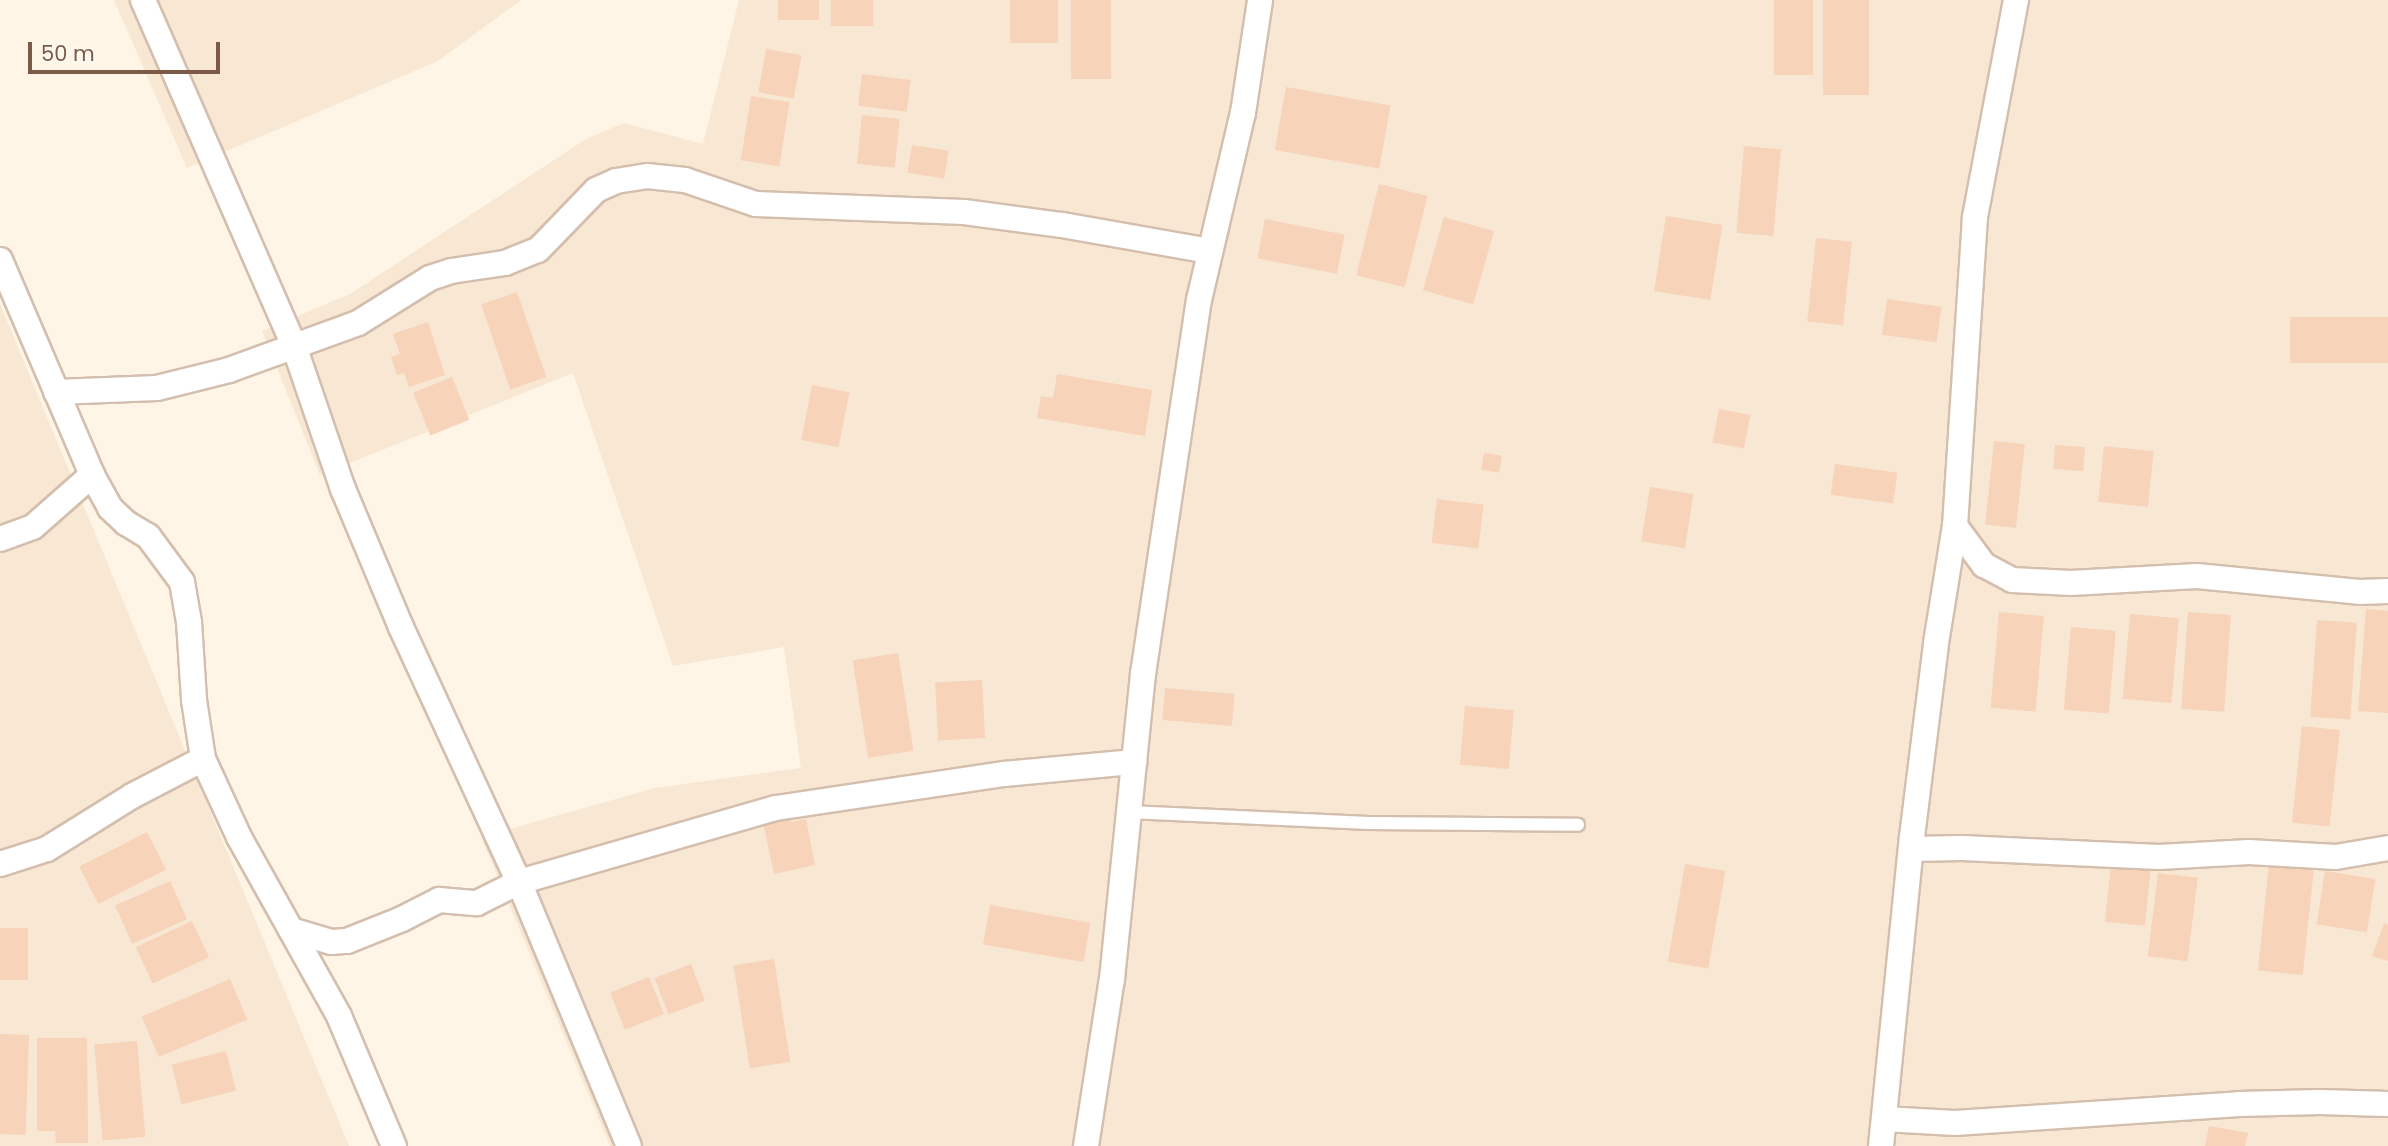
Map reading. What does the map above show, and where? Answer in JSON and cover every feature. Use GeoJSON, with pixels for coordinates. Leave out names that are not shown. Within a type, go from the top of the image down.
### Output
{"type":"FeatureCollection","features":[{"type":"Feature","properties":{"kind":"street"},"geometry":{"type":"LineString","coordinates":[[143,0],[294,346],[343,489],[391,602],[519,881],[629,1146]]}},
{"type":"Feature","properties":{"kind":"street"},"geometry":{"type":"LineString","coordinates":[[1086,1146],[1112,979],[1143,674],[1199,300],[1243,113],[1260,0]]}},
{"type":"Feature","properties":{"kind":"street"},"geometry":{"type":"LineString","coordinates":[[1881,1146],[1911,849],[1936,643],[1955,526],[1975,217],[2016,0]]}},
{"type":"Feature","properties":{"kind":"street"},"geometry":{"type":"LineString","coordinates":[[56,392],[157,388],[229,370],[358,323],[430,278],[452,271],[505,263],[538,250],[596,190],[616,181],[647,176],[685,180],[756,204],[964,212],[1062,225],[1210,251]]}},
{"type":"Feature","properties":{"kind":"street"},"geometry":{"type":"LineString","coordinates":[[0,260],[92,475],[110,508],[125,523],[148,536],[182,582],[189,622],[194,699],[204,759],[239,836],[339,1016],[394,1146]]}},
{"type":"Feature","properties":{"kind":"street"},"geometry":{"type":"LineString","coordinates":[[0,539],[33,527],[92,475]]}},
{"type":"Feature","properties":{"kind":"street"},"geometry":{"type":"LineString","coordinates":[[1955,526],[1984,565],[2012,580],[2071,583],[2197,576],[2359,592],[2388,591]]}},
{"type":"Feature","properties":{"kind":"street"},"geometry":{"type":"LineString","coordinates":[[0,864],[47,849],[132,796],[204,759]]}},
{"type":"Feature","properties":{"kind":"street"},"geometry":{"type":"LineString","coordinates":[[291,930],[331,942],[347,940],[402,919],[439,900],[477,903],[519,881],[776,808],[1004,774],[1134,762]]}},
{"type":"Feature","properties":{"kind":"street"},"geometry":{"type":"LineString","coordinates":[[1911,849],[1962,848],[2159,857],[2249,852],[2336,857],[2388,848]]}},
{"type":"Feature","properties":{"kind":"street"},"geometry":{"type":"LineString","coordinates":[[1884,1119],[1955,1123],[2239,1104],[2388,1104]]}},
{"type":"Feature","properties":{"kind":"lane"},"geometry":{"type":"LineString","coordinates":[[1129,812],[1368,823],[1578,825]]}},
{"type":"Feature","properties":{"kind":"shaded area"},"geometry":{"type":"Polygon","coordinates":[[[114,0],[521,0],[438,61],[187,168],[114,0]]]}},
{"type":"Feature","properties":{"kind":"shaded area"},"geometry":{"type":"Polygon","coordinates":[[[739,0],[2388,0],[2388,1146],[610,1146],[481,837],[655,788],[801,768],[784,647],[673,666],[573,373],[320,475],[262,331],[350,294],[586,139],[624,123],[703,144],[739,0]]]}},
{"type":"Feature","properties":{"kind":"shaded area"},"geometry":{"type":"Polygon","coordinates":[[[0,304],[349,1146],[0,1146],[0,304]]]}},
{"type":"Feature","properties":{"kind":"building"},"geometry":{"type":"Polygon","coordinates":[[[778,0],[819,0],[819,20],[778,20],[778,0]]]}},
{"type":"Feature","properties":{"kind":"building"},"geometry":{"type":"Polygon","coordinates":[[[831,0],[873,0],[873,26],[831,26],[831,0]]]}},
{"type":"Feature","properties":{"kind":"building"},"geometry":{"type":"Polygon","coordinates":[[[1010,0],[1058,0],[1058,43],[1010,43],[1010,0]]]}},
{"type":"Feature","properties":{"kind":"building"},"geometry":{"type":"Polygon","coordinates":[[[1071,0],[1111,0],[1111,79],[1071,79],[1071,0]]]}},
{"type":"Feature","properties":{"kind":"building"},"geometry":{"type":"Polygon","coordinates":[[[1774,0],[1813,0],[1813,75],[1774,75],[1774,0]]]}},
{"type":"Feature","properties":{"kind":"building"},"geometry":{"type":"Polygon","coordinates":[[[1823,0],[1869,0],[1869,95],[1823,95],[1823,0]]]}},
{"type":"Feature","properties":{"kind":"building"},"geometry":{"type":"Polygon","coordinates":[[[766,49],[801,55],[794,99],[758,92],[766,49]]]}},
{"type":"Feature","properties":{"kind":"building"},"geometry":{"type":"Polygon","coordinates":[[[862,74],[911,80],[907,112],[858,106],[862,74]]]}},
{"type":"Feature","properties":{"kind":"building"},"geometry":{"type":"Polygon","coordinates":[[[1286,87],[1390,105],[1379,168],[1275,150],[1286,87]]]}},
{"type":"Feature","properties":{"kind":"building"},"geometry":{"type":"Polygon","coordinates":[[[751,96],[790,102],[779,166],[741,160],[751,96]]]}},
{"type":"Feature","properties":{"kind":"building"},"geometry":{"type":"Polygon","coordinates":[[[862,115],[900,119],[895,168],[857,164],[862,115]]]}},
{"type":"Feature","properties":{"kind":"building"},"geometry":{"type":"Polygon","coordinates":[[[912,145],[949,151],[944,178],[908,173],[912,145]]]}},
{"type":"Feature","properties":{"kind":"building"},"geometry":{"type":"Polygon","coordinates":[[[1744,146],[1781,149],[1773,236],[1736,233],[1744,146]]]}},
{"type":"Feature","properties":{"kind":"building"},"geometry":{"type":"Polygon","coordinates":[[[1379,184],[1428,196],[1405,287],[1356,275],[1379,184]]]}},
{"type":"Feature","properties":{"kind":"building"},"geometry":{"type":"Polygon","coordinates":[[[1666,216],[1722,225],[1710,300],[1654,291],[1666,216]]]}},
{"type":"Feature","properties":{"kind":"building"},"geometry":{"type":"Polygon","coordinates":[[[1444,217],[1494,231],[1473,304],[1423,290],[1444,217]]]}},
{"type":"Feature","properties":{"kind":"building"},"geometry":{"type":"Polygon","coordinates":[[[1265,219],[1345,234],[1337,274],[1257,258],[1265,219]]]}},
{"type":"Feature","properties":{"kind":"building"},"geometry":{"type":"Polygon","coordinates":[[[1816,238],[1852,242],[1843,325],[1807,322],[1816,238]]]}},
{"type":"Feature","properties":{"kind":"building"},"geometry":{"type":"Polygon","coordinates":[[[517,292],[546,377],[510,389],[481,304],[517,292]]]}},
{"type":"Feature","properties":{"kind":"building"},"geometry":{"type":"Polygon","coordinates":[[[1887,299],[1941,307],[1936,342],[1882,335],[1887,299]]]}},
{"type":"Feature","properties":{"kind":"building"},"geometry":{"type":"Polygon","coordinates":[[[2290,317],[2388,317],[2388,363],[2290,363],[2290,317]]]}},
{"type":"Feature","properties":{"kind":"building"},"geometry":{"type":"Polygon","coordinates":[[[428,322],[445,375],[409,387],[404,373],[397,375],[391,357],[400,354],[393,334],[428,322]]]}},
{"type":"Feature","properties":{"kind":"building"},"geometry":{"type":"Polygon","coordinates":[[[1057,374],[1152,390],[1145,436],[1037,418],[1041,396],[1053,398],[1057,374]]]}},
{"type":"Feature","properties":{"kind":"building"},"geometry":{"type":"Polygon","coordinates":[[[452,377],[469,420],[430,435],[413,393],[452,377]]]}},
{"type":"Feature","properties":{"kind":"building"},"geometry":{"type":"Polygon","coordinates":[[[812,385],[849,392],[839,447],[801,440],[812,385]]]}},
{"type":"Feature","properties":{"kind":"building"},"geometry":{"type":"Polygon","coordinates":[[[1719,409],[1750,415],[1744,448],[1713,442],[1719,409]]]}},
{"type":"Feature","properties":{"kind":"building"},"geometry":{"type":"Polygon","coordinates":[[[1994,441],[2025,444],[2016,528],[1985,525],[1994,441]]]}},
{"type":"Feature","properties":{"kind":"building"},"geometry":{"type":"Polygon","coordinates":[[[2055,445],[2085,447],[2083,471],[2053,469],[2055,445]]]}},
{"type":"Feature","properties":{"kind":"building"},"geometry":{"type":"Polygon","coordinates":[[[2104,446],[2154,451],[2148,507],[2098,502],[2104,446]]]}},
{"type":"Feature","properties":{"kind":"building"},"geometry":{"type":"Polygon","coordinates":[[[1484,453],[1502,456],[1499,473],[1481,470],[1484,453]]]}},
{"type":"Feature","properties":{"kind":"building"},"geometry":{"type":"Polygon","coordinates":[[[1835,464],[1897,473],[1893,503],[1831,495],[1835,464]]]}},
{"type":"Feature","properties":{"kind":"building"},"geometry":{"type":"Polygon","coordinates":[[[1650,487],[1693,494],[1685,548],[1641,541],[1650,487]]]}},
{"type":"Feature","properties":{"kind":"building"},"geometry":{"type":"Polygon","coordinates":[[[1437,499],[1484,505],[1478,548],[1432,543],[1437,499]]]}},
{"type":"Feature","properties":{"kind":"building"},"geometry":{"type":"Polygon","coordinates":[[[2366,609],[2388,611],[2388,713],[2358,711],[2366,609]]]}},
{"type":"Feature","properties":{"kind":"building"},"geometry":{"type":"Polygon","coordinates":[[[1999,612],[2044,616],[2035,712],[1991,708],[1999,612]]]}},
{"type":"Feature","properties":{"kind":"building"},"geometry":{"type":"Polygon","coordinates":[[[2188,612],[2231,615],[2224,712],[2181,709],[2188,612]]]}},
{"type":"Feature","properties":{"kind":"building"},"geometry":{"type":"Polygon","coordinates":[[[2130,614],[2179,618],[2171,703],[2123,699],[2130,614]]]}},
{"type":"Feature","properties":{"kind":"building"},"geometry":{"type":"Polygon","coordinates":[[[2317,620],[2357,623],[2350,720],[2310,717],[2317,620]]]}},
{"type":"Feature","properties":{"kind":"building"},"geometry":{"type":"Polygon","coordinates":[[[2071,627],[2116,631],[2109,714],[2064,710],[2071,627]]]}},
{"type":"Feature","properties":{"kind":"building"},"geometry":{"type":"Polygon","coordinates":[[[898,653],[913,751],[868,758],[853,660],[898,653]]]}},
{"type":"Feature","properties":{"kind":"building"},"geometry":{"type":"Polygon","coordinates":[[[982,680],[985,738],[938,740],[935,682],[982,680]]]}},
{"type":"Feature","properties":{"kind":"building"},"geometry":{"type":"Polygon","coordinates":[[[1165,688],[1235,694],[1232,726],[1162,720],[1165,688]]]}},
{"type":"Feature","properties":{"kind":"building"},"geometry":{"type":"Polygon","coordinates":[[[1465,706],[1514,710],[1509,769],[1460,765],[1465,706]]]}},
{"type":"Feature","properties":{"kind":"building"},"geometry":{"type":"Polygon","coordinates":[[[2302,726],[2340,730],[2330,826],[2292,822],[2302,726]]]}},
{"type":"Feature","properties":{"kind":"building"},"geometry":{"type":"Polygon","coordinates":[[[790,816],[791,822],[806,819],[815,865],[774,874],[763,822],[790,816]]]}},
{"type":"Feature","properties":{"kind":"building"},"geometry":{"type":"Polygon","coordinates":[[[147,832],[166,869],[98,904],[79,867],[147,832]]]}},
{"type":"Feature","properties":{"kind":"building"},"geometry":{"type":"Polygon","coordinates":[[[1685,864],[1725,871],[1708,969],[1668,961],[1685,864]]]}},
{"type":"Feature","properties":{"kind":"building"},"geometry":{"type":"Polygon","coordinates":[[[2111,864],[2151,868],[2145,926],[2105,922],[2111,864]]]}},
{"type":"Feature","properties":{"kind":"building"},"geometry":{"type":"Polygon","coordinates":[[[2269,865],[2314,870],[2303,975],[2258,970],[2269,865]]]}},
{"type":"Feature","properties":{"kind":"building"},"geometry":{"type":"Polygon","coordinates":[[[2325,871],[2375,879],[2367,932],[2317,924],[2325,871]]]}},
{"type":"Feature","properties":{"kind":"building"},"geometry":{"type":"Polygon","coordinates":[[[2158,873],[2198,878],[2187,961],[2148,956],[2158,873]]]}},
{"type":"Feature","properties":{"kind":"building"},"geometry":{"type":"Polygon","coordinates":[[[170,881],[187,919],[132,944],[115,905],[170,881]]]}},
{"type":"Feature","properties":{"kind":"building"},"geometry":{"type":"Polygon","coordinates":[[[990,905],[1090,923],[1084,962],[983,944],[990,905]]]}},
{"type":"Feature","properties":{"kind":"building"},"geometry":{"type":"Polygon","coordinates":[[[192,921],[209,957],[153,983],[136,947],[192,921]]]}},
{"type":"Feature","properties":{"kind":"building"},"geometry":{"type":"Polygon","coordinates":[[[2384,923],[2388,925],[2388,961],[2372,956],[2384,923]]]}},
{"type":"Feature","properties":{"kind":"building"},"geometry":{"type":"Polygon","coordinates":[[[0,928],[28,928],[28,980],[0,980],[0,928]]]}},
{"type":"Feature","properties":{"kind":"building"},"geometry":{"type":"Polygon","coordinates":[[[774,959],[790,1062],[750,1068],[734,965],[774,959]]]}},
{"type":"Feature","properties":{"kind":"building"},"geometry":{"type":"Polygon","coordinates":[[[691,964],[705,1000],[669,1014],[655,978],[691,964]]]}},
{"type":"Feature","properties":{"kind":"building"},"geometry":{"type":"Polygon","coordinates":[[[649,977],[664,1014],[625,1030],[610,993],[649,977]]]}},
{"type":"Feature","properties":{"kind":"building"},"geometry":{"type":"Polygon","coordinates":[[[230,979],[247,1020],[159,1057],[142,1017],[230,979]]]}},
{"type":"Feature","properties":{"kind":"building"},"geometry":{"type":"Polygon","coordinates":[[[0,1034],[29,1035],[25,1135],[0,1134],[0,1034]]]}},
{"type":"Feature","properties":{"kind":"building"},"geometry":{"type":"Polygon","coordinates":[[[37,1038],[87,1038],[88,1143],[56,1143],[55,1131],[37,1131],[37,1038]]]}},
{"type":"Feature","properties":{"kind":"building"},"geometry":{"type":"Polygon","coordinates":[[[137,1041],[145,1137],[103,1140],[94,1045],[137,1041]]]}},
{"type":"Feature","properties":{"kind":"building"},"geometry":{"type":"Polygon","coordinates":[[[226,1051],[236,1091],[182,1104],[172,1065],[226,1051]]]}},
{"type":"Feature","properties":{"kind":"building"},"geometry":{"type":"Polygon","coordinates":[[[2209,1126],[2248,1133],[2245,1146],[2205,1146],[2209,1126]]]}}]}
